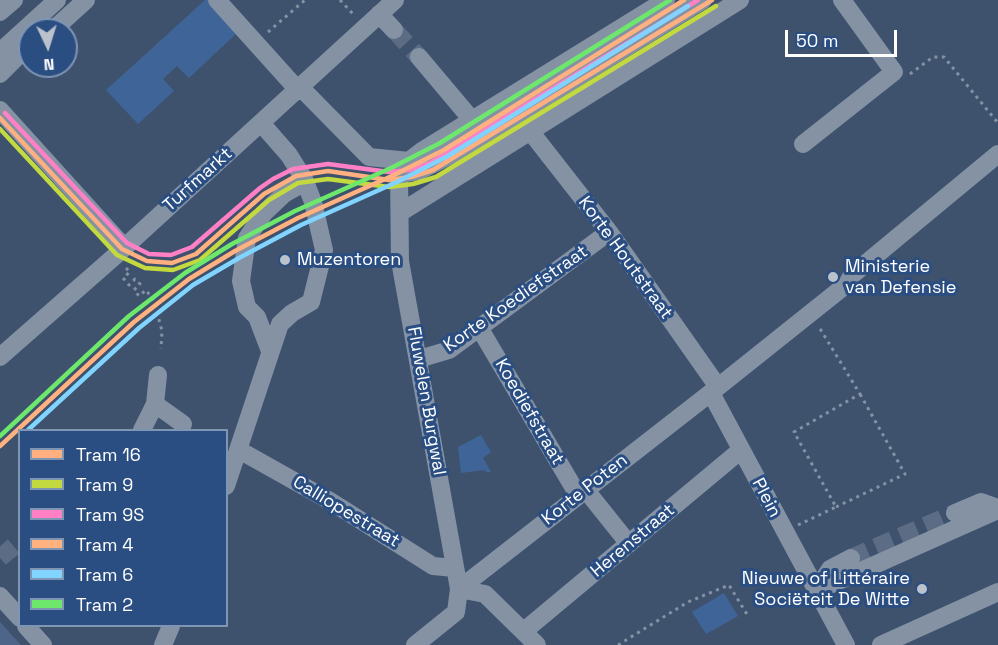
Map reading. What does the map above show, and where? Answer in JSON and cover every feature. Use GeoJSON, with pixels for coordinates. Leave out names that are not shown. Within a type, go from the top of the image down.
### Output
{"type":"FeatureCollection","features":[{"type":"Feature","properties":{"kind":"street"},"geometry":{"type":"LineString","coordinates":[[0,12],[14,0]]}},
{"type":"Feature","properties":{"kind":"street"},"geometry":{"type":"LineString","coordinates":[[0,52],[57,0]]}},
{"type":"Feature","properties":{"kind":"street"},"geometry":{"type":"LineString","coordinates":[[217,0],[298,90],[305,92],[370,158],[419,171],[429,167],[666,0]]}},
{"type":"Feature","properties":{"kind":"street","name":"Turfmarkt"},"geometry":{"type":"LineString","coordinates":[[0,357],[298,90],[394,0]]}},
{"type":"Feature","properties":{"kind":"street"},"geometry":{"type":"LineString","coordinates":[[404,167],[472,120],[549,83],[703,0]]}},
{"type":"Feature","properties":{"kind":"street"},"geometry":{"type":"LineString","coordinates":[[401,212],[740,0]]}},
{"type":"Feature","properties":{"kind":"street"},"geometry":{"type":"LineString","coordinates":[[803,144],[894,72],[842,0]]}},
{"type":"Feature","properties":{"kind":"street"},"geometry":{"type":"LineString","coordinates":[[379,15],[394,30]]}},
{"type":"Feature","properties":{"kind":"street"},"geometry":{"type":"LineString","coordinates":[[0,74],[18,56]]}},
{"type":"Feature","properties":{"kind":"street"},"geometry":{"type":"LineString","coordinates":[[419,57],[472,120]]}},
{"type":"Feature","properties":{"kind":"street"},"geometry":{"type":"LineString","coordinates":[[549,83],[565,110]]}},
{"type":"Feature","properties":{"kind":"street"},"geometry":{"type":"LineString","coordinates":[[0,110],[124,247]]}},
{"type":"Feature","properties":{"kind":"street"},"geometry":{"type":"LineString","coordinates":[[228,480],[280,324],[292,313],[311,302],[324,250],[313,202],[304,179],[289,155],[261,123]]}},
{"type":"Feature","properties":{"kind":"street","name":"Korte Houtstraat"},"geometry":{"type":"LineString","coordinates":[[530,131],[609,232],[715,390]]}},
{"type":"Feature","properties":{"kind":"street"},"geometry":{"type":"LineString","coordinates":[[715,390],[847,284],[852,275],[998,154]]}},
{"type":"Feature","properties":{"kind":"street","name":"Fluwelen Burgwal"},"geometry":{"type":"LineString","coordinates":[[404,167],[398,184],[401,212],[400,261],[459,589]]}},
{"type":"Feature","properties":{"kind":"street"},"geometry":{"type":"LineString","coordinates":[[270,351],[257,317],[247,307],[241,281],[247,238],[273,203],[300,185],[304,179]]}},
{"type":"Feature","properties":{"kind":"street","name":"Korte Koediefstraat"},"geometry":{"type":"LineString","coordinates":[[419,359],[449,350],[609,232]]}},
{"type":"Feature","properties":{"kind":"street","name":"Koediefstraat"},"geometry":{"type":"LineString","coordinates":[[480,328],[581,492],[629,544]]}},
{"type":"Feature","properties":{"kind":"street"},"geometry":{"type":"LineString","coordinates":[[142,429],[155,404],[158,375]]}},
{"type":"Feature","properties":{"kind":"street","name":"Plein"},"geometry":{"type":"LineString","coordinates":[[715,390],[741,450],[846,645]]}},
{"type":"Feature","properties":{"kind":"street","name":"Korte Poten"},"geometry":{"type":"LineString","coordinates":[[459,589],[715,390]]}},
{"type":"Feature","properties":{"kind":"street"},"geometry":{"type":"LineString","coordinates":[[155,404],[183,424]]}},
{"type":"Feature","properties":{"kind":"street","name":"Calliopestraat"},"geometry":{"type":"LineString","coordinates":[[239,450],[330,501],[433,566],[455,568]]}},
{"type":"Feature","properties":{"kind":"street","name":"Herenstraat"},"geometry":{"type":"LineString","coordinates":[[524,631],[741,450]]}},
{"type":"Feature","properties":{"kind":"street"},"geometry":{"type":"LineString","coordinates":[[955,513],[981,502],[998,509]]}},
{"type":"Feature","properties":{"kind":"street"},"geometry":{"type":"LineString","coordinates":[[816,591],[998,509]]}},
{"type":"Feature","properties":{"kind":"street"},"geometry":{"type":"LineString","coordinates":[[816,591],[830,568],[851,558]]}},
{"type":"Feature","properties":{"kind":"street"},"geometry":{"type":"LineString","coordinates":[[416,645],[456,612],[459,589],[484,594],[537,645]]}},
{"type":"Feature","properties":{"kind":"street"},"geometry":{"type":"LineString","coordinates":[[881,645],[998,591]]}},
{"type":"Feature","properties":{"kind":"street"},"geometry":{"type":"LineString","coordinates":[[0,596],[18,616]]}},
{"type":"Feature","properties":{"kind":"street"},"geometry":{"type":"LineString","coordinates":[[27,627],[43,645]]}},
{"type":"Feature","properties":{"kind":"street"},"geometry":{"type":"LineString","coordinates":[[163,645],[171,627]]}},
{"type":"Feature","properties":{"kind":"path"},"geometry":{"type":"LineString","coordinates":[[256,43],[305,0]]}},
{"type":"Feature","properties":{"kind":"path"},"geometry":{"type":"LineString","coordinates":[[340,0],[365,28]]}},
{"type":"Feature","properties":{"kind":"path"},"geometry":{"type":"LineString","coordinates":[[894,72],[907,76],[933,57],[944,57],[998,123]]}},
{"type":"Feature","properties":{"kind":"path"},"geometry":{"type":"LineString","coordinates":[[130,272],[123,278],[129,285],[135,279],[140,284],[134,290],[139,296],[146,290],[154,301],[162,331],[161,349]]}},
{"type":"Feature","properties":{"kind":"path"},"geometry":{"type":"LineString","coordinates":[[784,531],[905,474],[860,394],[810,313]]}},
{"type":"Feature","properties":{"kind":"path"},"geometry":{"type":"LineString","coordinates":[[836,507],[794,432],[860,394]]}},
{"type":"Feature","properties":{"kind":"path"},"geometry":{"type":"LineString","coordinates":[[618,645],[688,602],[729,585],[748,616]]}},
{"type":"Feature","properties":{"kind":"shaded area"},"geometry":{"type":"Polygon","coordinates":[[[205,0],[210,0],[238,32],[189,78],[177,66],[163,79],[174,91],[138,124],[106,90],[205,0]]]}},
{"type":"Feature","properties":{"kind":"shaded area"},"geometry":{"type":"Polygon","coordinates":[[[481,435],[491,452],[483,458],[491,472],[485,470],[461,473],[458,447],[481,435]]]}},
{"type":"Feature","properties":{"kind":"shaded area"},"geometry":{"type":"Polygon","coordinates":[[[724,593],[738,616],[706,634],[692,612],[724,593]]]}},
{"type":"Feature","properties":{"kind":"shaded area"},"geometry":{"type":"Polygon","coordinates":[[[0,622],[21,645],[0,645],[0,622]]]}},
{"type":"Feature","properties":{"kind":"tunnel"},"geometry":{"type":"LineString","coordinates":[[394,30],[419,57]]}},
{"type":"Feature","properties":{"kind":"tunnel"},"geometry":{"type":"LineString","coordinates":[[851,558],[955,513]]}},
{"type":"Feature","properties":{"kind":"tunnel"},"geometry":{"type":"LineString","coordinates":[[0,558],[18,543]]}},
{"type":"Feature","properties":{"kind":"tram line"},"geometry":{"type":"LineString","coordinates":[[0,47],[51,0]]}},
{"type":"Feature","properties":{"kind":"tram line","name":"2"},"geometry":{"type":"LineString","coordinates":[[0,436],[129,316],[185,273],[232,244],[295,211],[391,168],[440,143],[670,0]]}},
{"type":"Feature","properties":{"kind":"tram line","name":"4"},"geometry":{"type":"LineString","coordinates":[[18,429],[134,322],[189,279],[235,251],[298,218],[444,150],[684,0]]}},
{"type":"Feature","properties":{"kind":"tram line","name":"9S"},"geometry":{"type":"LineString","coordinates":[[5,113],[127,243],[149,254],[171,255],[192,247],[260,188],[293,169],[328,164],[389,172],[409,170],[430,163],[698,0]]}},
{"type":"Feature","properties":{"kind":"tram line","name":"16"},"geometry":{"type":"LineString","coordinates":[[0,118],[122,249],[147,261],[172,263],[196,254],[264,194],[296,176],[328,171],[389,180],[411,177],[433,170],[712,0]]}},
{"type":"Feature","properties":{"kind":"tram line","name":"6"},"geometry":{"type":"LineString","coordinates":[[29,429],[139,328],[193,285],[301,225],[397,182],[448,156],[688,6]]}},
{"type":"Feature","properties":{"kind":"tram line","name":"9"},"geometry":{"type":"LineString","coordinates":[[0,129],[117,255],[145,268],[173,270],[200,260],[269,200],[298,183],[328,179],[389,187],[413,184],[436,177],[716,6]]}},
{"type":"Feature","properties":{"kind":"tram line"},"geometry":{"type":"LineString","coordinates":[[0,113],[20,137]]}},
{"type":"Feature","properties":{"kind":"tram line","name":"4"},"geometry":{"type":"LineString","coordinates":[[0,446],[18,429]]}},
{"type":"Feature","properties":{"kind":"place","name":"Muzentoren"},"geometry":{"type":"Point","coordinates":[285,260]}},
{"type":"Feature","properties":{"kind":"place","name":"Ministerie van Defensie"},"geometry":{"type":"Point","coordinates":[833,277]}},
{"type":"Feature","properties":{"kind":"place","name":"Nieuwe of Littéraire Sociëteit De Witte"},"geometry":{"type":"Point","coordinates":[922,589]}}]}
